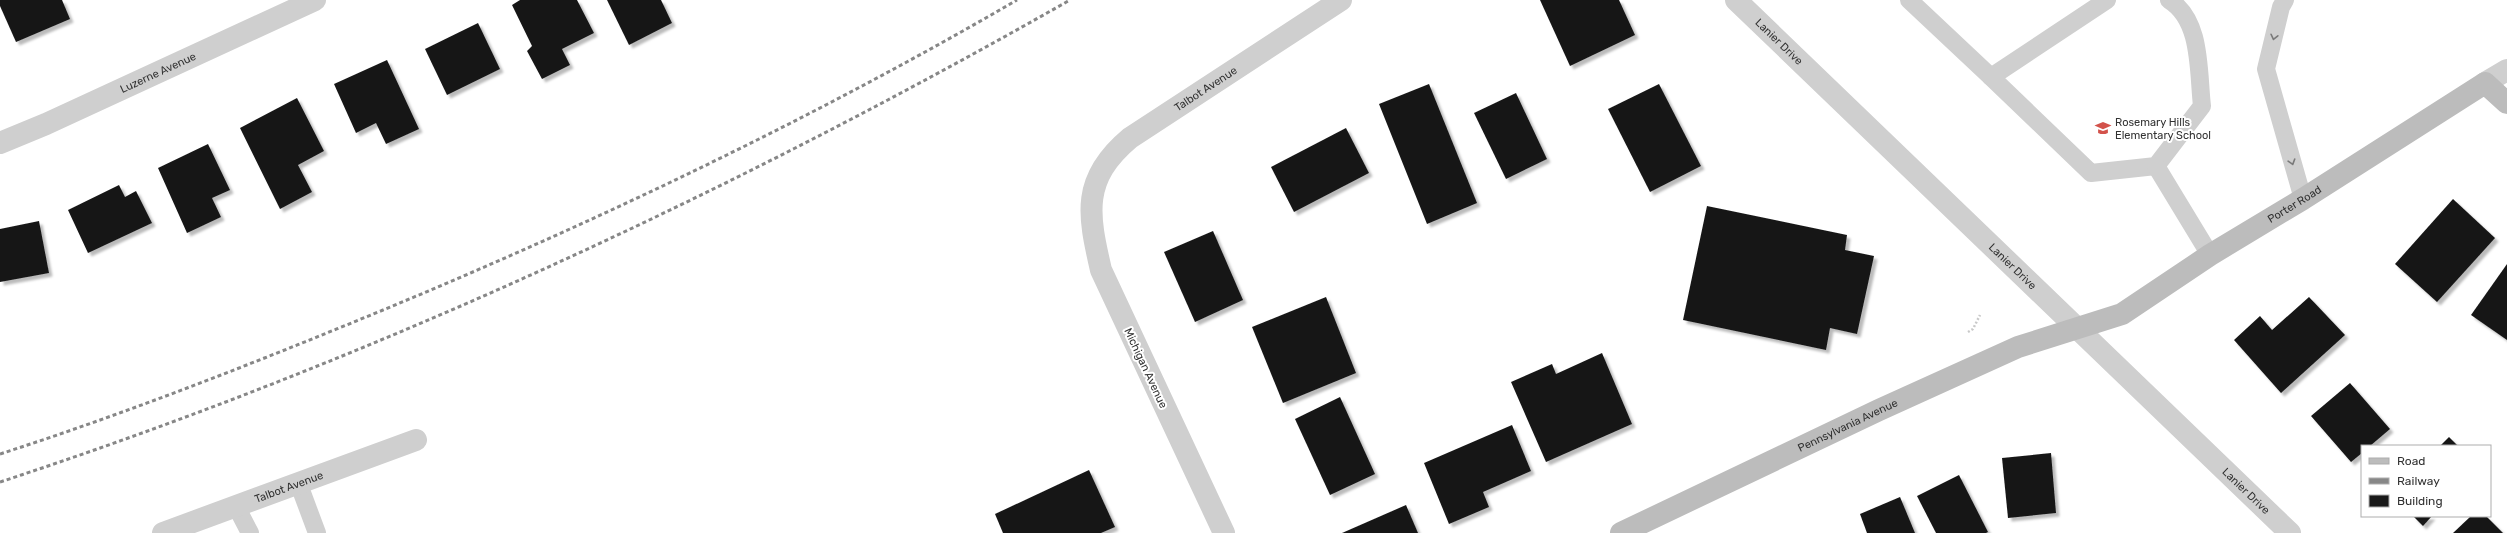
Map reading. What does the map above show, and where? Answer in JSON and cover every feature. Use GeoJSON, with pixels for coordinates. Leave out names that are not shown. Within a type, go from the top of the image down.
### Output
{"type":"FeatureCollection","features":[{"type":"Feature","properties":{"kind":"street","name":"Luzerne Avenue"},"geometry":{"type":"LineString","coordinates":[[0,142],[46,124],[315,0]]}},
{"type":"Feature","properties":{"kind":"street","name":"Talbot Avenue"},"geometry":{"type":"LineString","coordinates":[[1091,196],[1096,182],[1114,150],[1341,0]]}},
{"type":"Feature","properties":{"kind":"street","name":"Lanier Drive"},"geometry":{"type":"LineString","coordinates":[[1736,0],[2290,533]]}},
{"type":"Feature","properties":{"kind":"street","name":"Porter Road"},"geometry":{"type":"LineString","coordinates":[[2078,329],[2122,314],[2210,255],[2303,199],[2507,70]]}},
{"type":"Feature","properties":{"kind":"street"},"geometry":{"type":"LineString","coordinates":[[2485,83],[2507,103]]}},
{"type":"Feature","properties":{"kind":"street","name":"Michigan Avenue"},"geometry":{"type":"LineString","coordinates":[[1091,196],[1091,228],[1101,270],[1224,533]]}},
{"type":"Feature","properties":{"kind":"street","name":"Pennsylvania Avenue"},"geometry":{"type":"LineString","coordinates":[[1621,533],[1879,410],[2004,354],[2078,329]]}},
{"type":"Feature","properties":{"kind":"street","name":"Talbot Avenue"},"geometry":{"type":"LineString","coordinates":[[163,533],[298,482],[416,440]]}},
{"type":"Feature","properties":{"kind":"lane"},"geometry":{"type":"LineString","coordinates":[[1909,0],[2091,173],[2156,166],[2202,106],[2193,29],[2183,13],[2168,0]]}},
{"type":"Feature","properties":{"kind":"lane"},"geometry":{"type":"LineString","coordinates":[[1991,77],[2107,0]]}},
{"type":"Feature","properties":{"kind":"lane"},"geometry":{"type":"LineString","coordinates":[[2285,0],[2281,7],[2266,69],[2303,199]]}},
{"type":"Feature","properties":{"kind":"lane"},"geometry":{"type":"LineString","coordinates":[[2156,166],[2210,255]]}},
{"type":"Feature","properties":{"kind":"lane"},"geometry":{"type":"LineString","coordinates":[[298,482],[317,533]]}},
{"type":"Feature","properties":{"kind":"lane"},"geometry":{"type":"LineString","coordinates":[[236,506],[250,533]]}},
{"type":"Feature","properties":{"kind":"building"},"geometry":{"type":"Polygon","coordinates":[[[0,0],[62,0],[70,19],[16,42],[0,6],[0,0]]]}},
{"type":"Feature","properties":{"kind":"building"},"geometry":{"type":"Polygon","coordinates":[[[520,0],[577,0],[594,33],[562,49],[570,65],[542,79],[527,51],[532,46],[512,5],[520,0]]]}},
{"type":"Feature","properties":{"kind":"building"},"geometry":{"type":"Polygon","coordinates":[[[607,0],[661,0],[672,23],[629,45],[607,0]]]}},
{"type":"Feature","properties":{"kind":"building"},"geometry":{"type":"Polygon","coordinates":[[[1540,0],[1619,0],[1635,35],[1570,66],[1540,0]]]}},
{"type":"Feature","properties":{"kind":"building"},"geometry":{"type":"Polygon","coordinates":[[[478,23],[500,69],[447,95],[425,49],[478,23]]]}},
{"type":"Feature","properties":{"kind":"building"},"geometry":{"type":"Polygon","coordinates":[[[387,60],[419,129],[386,144],[376,123],[356,133],[334,84],[387,60]]]}},
{"type":"Feature","properties":{"kind":"building"},"geometry":{"type":"Polygon","coordinates":[[[1429,84],[1477,203],[1427,224],[1379,104],[1429,84]]]}},
{"type":"Feature","properties":{"kind":"building"},"geometry":{"type":"Polygon","coordinates":[[[1659,84],[1701,166],[1650,192],[1608,109],[1659,84]]]}},
{"type":"Feature","properties":{"kind":"building"},"geometry":{"type":"Polygon","coordinates":[[[1516,93],[1547,159],[1506,179],[1474,113],[1516,93]]]}},
{"type":"Feature","properties":{"kind":"building"},"geometry":{"type":"Polygon","coordinates":[[[297,98],[324,151],[298,165],[312,192],[280,209],[240,128],[297,98]]]}},
{"type":"Feature","properties":{"kind":"building"},"geometry":{"type":"Polygon","coordinates":[[[1346,128],[1369,173],[1294,212],[1271,167],[1346,128]]]}},
{"type":"Feature","properties":{"kind":"building"},"geometry":{"type":"Polygon","coordinates":[[[208,144],[230,190],[212,198],[221,217],[187,233],[158,168],[208,144]]]}},
{"type":"Feature","properties":{"kind":"building"},"geometry":{"type":"Polygon","coordinates":[[[119,185],[125,197],[136,191],[152,223],[88,253],[68,210],[119,185]]]}},
{"type":"Feature","properties":{"kind":"building"},"geometry":{"type":"Polygon","coordinates":[[[2453,199],[2495,238],[2437,302],[2395,264],[2453,199]]]}},
{"type":"Feature","properties":{"kind":"building"},"geometry":{"type":"Polygon","coordinates":[[[1707,206],[1847,235],[1845,250],[1874,256],[1857,334],[1830,328],[1826,350],[1683,320],[1707,206]]]}},
{"type":"Feature","properties":{"kind":"building"},"geometry":{"type":"Polygon","coordinates":[[[39,221],[49,273],[0,282],[0,229],[39,221]]]}},
{"type":"Feature","properties":{"kind":"building"},"geometry":{"type":"Polygon","coordinates":[[[1213,231],[1243,300],[1195,322],[1164,252],[1213,231]]]}},
{"type":"Feature","properties":{"kind":"building"},"geometry":{"type":"Polygon","coordinates":[[[2507,264],[2507,340],[2471,315],[2507,264]]]}},
{"type":"Feature","properties":{"kind":"building"},"geometry":{"type":"Polygon","coordinates":[[[1326,297],[1356,373],[1283,403],[1252,327],[1326,297]]]}},
{"type":"Feature","properties":{"kind":"building"},"geometry":{"type":"Polygon","coordinates":[[[2309,297],[2345,335],[2281,393],[2234,340],[2260,316],[2272,330],[2309,297]]]}},
{"type":"Feature","properties":{"kind":"building"},"geometry":{"type":"Polygon","coordinates":[[[1602,353],[1632,424],[1546,462],[1511,382],[1552,364],[1556,374],[1602,353]]]}},
{"type":"Feature","properties":{"kind":"building"},"geometry":{"type":"Polygon","coordinates":[[[2350,383],[2390,429],[2371,445],[2361,445],[2361,454],[2351,462],[2311,416],[2350,383]]]}},
{"type":"Feature","properties":{"kind":"building"},"geometry":{"type":"Polygon","coordinates":[[[1340,397],[1375,474],[1330,495],[1295,419],[1340,397]]]}},
{"type":"Feature","properties":{"kind":"building"},"geometry":{"type":"Polygon","coordinates":[[[1512,425],[1531,471],[1483,492],[1489,507],[1449,524],[1424,463],[1512,425]]]}},
{"type":"Feature","properties":{"kind":"building"},"geometry":{"type":"Polygon","coordinates":[[[2449,437],[2457,445],[2441,445],[2449,437]]]}},
{"type":"Feature","properties":{"kind":"building"},"geometry":{"type":"Polygon","coordinates":[[[2051,453],[2056,513],[2008,518],[2002,458],[2051,453]]]}},
{"type":"Feature","properties":{"kind":"building"},"geometry":{"type":"Polygon","coordinates":[[[1089,470],[1115,527],[1101,533],[1003,533],[995,514],[1089,470]]]}},
{"type":"Feature","properties":{"kind":"building"},"geometry":{"type":"Polygon","coordinates":[[[1959,475],[1988,532],[1986,533],[1936,533],[1917,496],[1959,475]]]}},
{"type":"Feature","properties":{"kind":"building"},"geometry":{"type":"Polygon","coordinates":[[[1900,497],[1915,533],[1867,533],[1860,514],[1900,497]]]}},
{"type":"Feature","properties":{"kind":"building"},"geometry":{"type":"Polygon","coordinates":[[[1406,505],[1418,533],[1342,533],[1406,505]]]}},
{"type":"Feature","properties":{"kind":"building"},"geometry":{"type":"Polygon","coordinates":[[[2414,517],[2431,517],[2423,526],[2414,517]]]}},
{"type":"Feature","properties":{"kind":"building"},"geometry":{"type":"Polygon","coordinates":[[[2470,517],[2487,517],[2503,533],[2453,533],[2470,517]]]}},
{"type":"Feature","properties":{"kind":"railway"},"geometry":{"type":"LineString","coordinates":[[0,454],[145,404],[288,349],[464,276],[545,240],[705,166],[863,86],[1017,0]]}},
{"type":"Feature","properties":{"kind":"railway"},"geometry":{"type":"LineString","coordinates":[[0,482],[139,434],[276,382],[412,327],[547,268],[812,140],[942,71],[1070,0]]}},
{"type":"Feature","properties":{"kind":"place","name":"Rosemary Hills Elementary School"},"geometry":{"type":"Point","coordinates":[2103,128]}}]}
